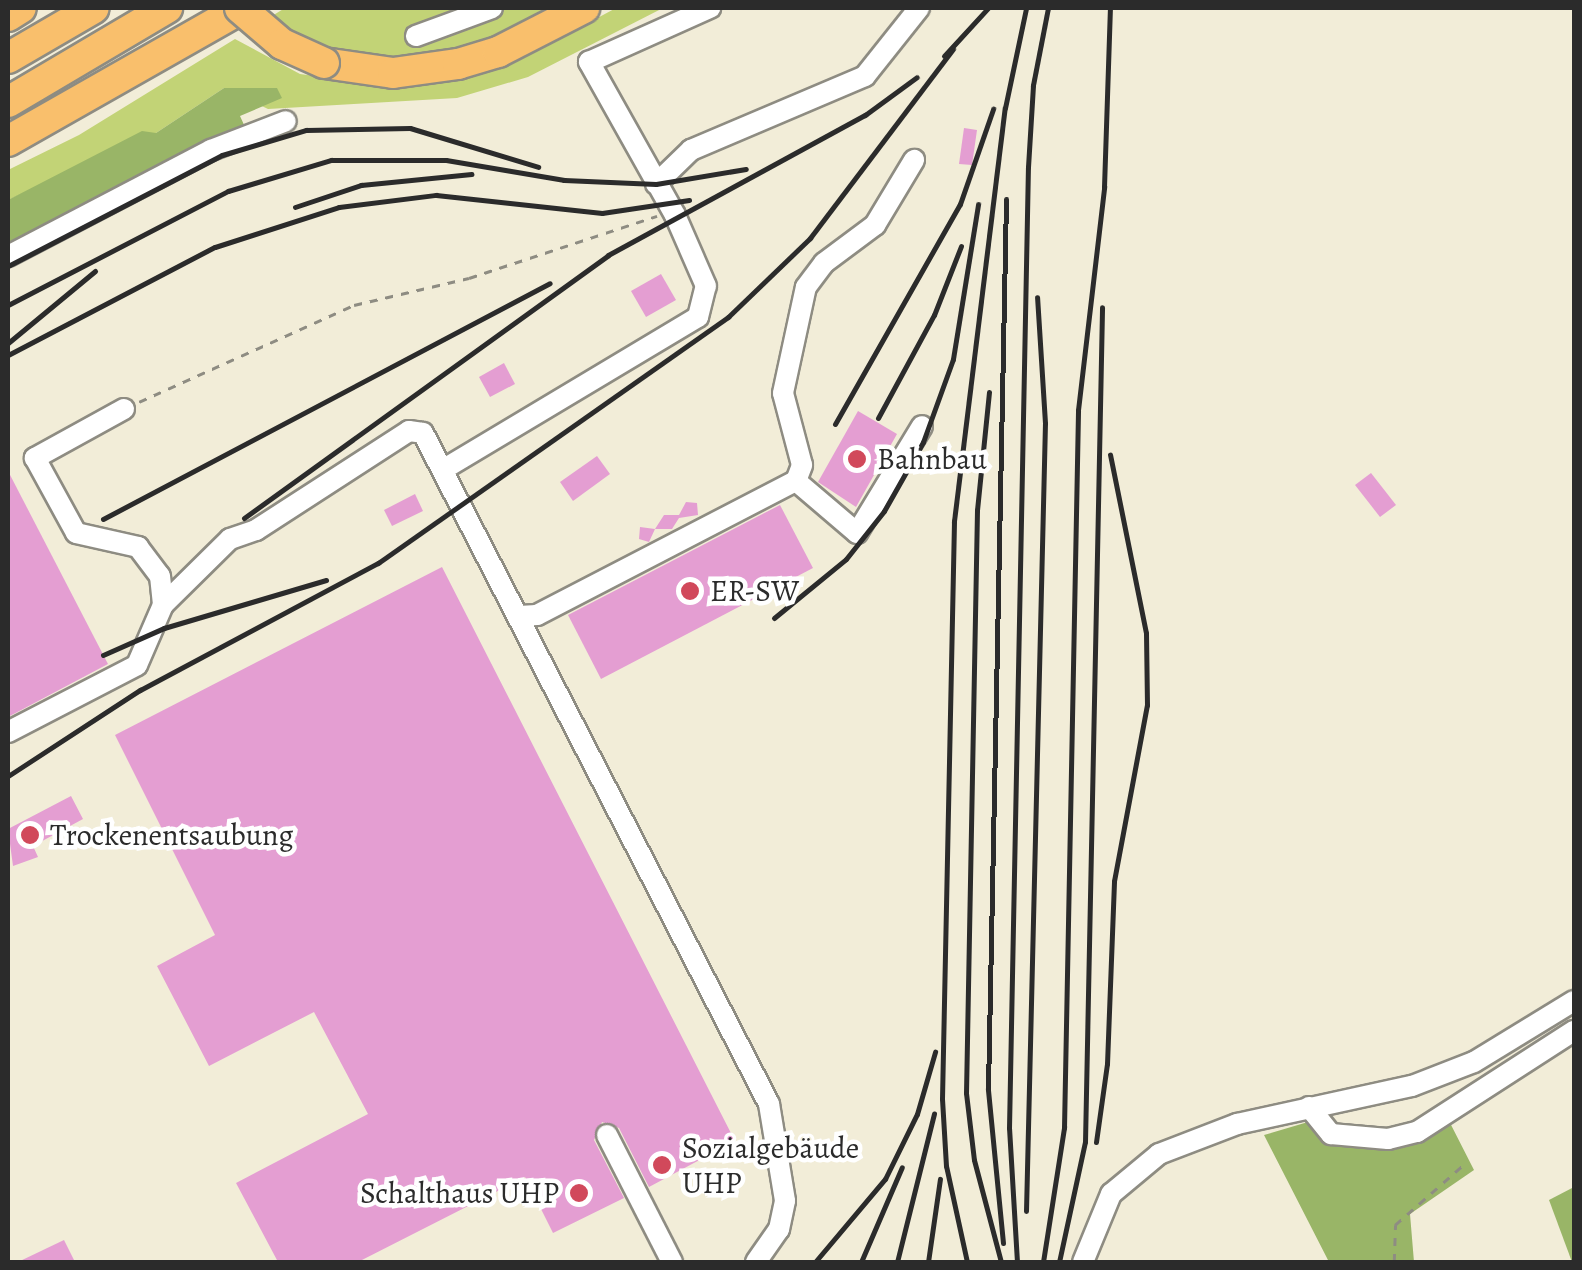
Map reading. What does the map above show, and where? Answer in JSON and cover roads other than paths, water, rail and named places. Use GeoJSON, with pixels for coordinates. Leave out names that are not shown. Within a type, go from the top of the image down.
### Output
{"type":"FeatureCollection","features":[{"type":"Feature","properties":{"kind":"highway"},"geometry":{"type":"LineString","coordinates":[[8,16],[21,8]]}},
{"type":"Feature","properties":{"kind":"highway"},"geometry":{"type":"LineString","coordinates":[[8,58],[94,8]]}},
{"type":"Feature","properties":{"kind":"highway"},"geometry":{"type":"LineString","coordinates":[[8,102],[167,8]]}},
{"type":"Feature","properties":{"kind":"highway"},"geometry":{"type":"LineString","coordinates":[[8,141],[241,8],[282,44],[324,63],[393,73],[458,64],[512,46],[584,8]]}},
{"type":"Feature","properties":{"kind":"lane"},"geometry":{"type":"LineString","coordinates":[[416,36],[492,8]]}},
{"type":"Feature","properties":{"kind":"lane"},"geometry":{"type":"LineString","coordinates":[[444,469],[698,317],[706,286],[672,210],[590,60],[710,8]]}},
{"type":"Feature","properties":{"kind":"lane"},"geometry":{"type":"LineString","coordinates":[[656,184],[691,150],[865,76],[918,8]]}},
{"type":"Feature","properties":{"kind":"lane"},"geometry":{"type":"LineString","coordinates":[[8,256],[211,150],[286,121]]}},
{"type":"Feature","properties":{"kind":"lane"},"geometry":{"type":"LineString","coordinates":[[519,616],[537,615],[796,481],[802,464],[783,393],[806,287],[824,263],[874,225],[914,160]]}},
{"type":"Feature","properties":{"kind":"lane"},"geometry":{"type":"LineString","coordinates":[[8,732],[137,665],[148,654],[163,605],[160,576],[138,548],[76,533],[35,458],[124,409]]}},
{"type":"Feature","properties":{"kind":"lane"},"geometry":{"type":"LineString","coordinates":[[796,481],[857,533],[922,426]]}},
{"type":"Feature","properties":{"kind":"lane"},"geometry":{"type":"LineString","coordinates":[[163,605],[230,539],[256,530],[409,432],[424,433],[769,1104],[786,1201],[779,1229],[756,1262]]}},
{"type":"Feature","properties":{"kind":"lane"},"geometry":{"type":"LineString","coordinates":[[1082,1262],[1111,1194],[1159,1154],[1237,1124],[1412,1086],[1474,1062],[1574,1002]]}},
{"type":"Feature","properties":{"kind":"lane"},"geometry":{"type":"LineString","coordinates":[[1308,1108],[1331,1134],[1388,1140],[1417,1132],[1574,1031]]}},
{"type":"Feature","properties":{"kind":"lane"},"geometry":{"type":"LineString","coordinates":[[607,1135],[672,1262]]}},
{"type":"Feature","properties":{"kind":"railway"},"geometry":{"type":"LineString","coordinates":[[944,56],[988,8]]}},
{"type":"Feature","properties":{"kind":"railway"},"geometry":{"type":"LineString","coordinates":[[967,1262],[946,1166],[942,1099],[954,521],[1005,108],[1026,8]]}},
{"type":"Feature","properties":{"kind":"railway"},"geometry":{"type":"LineString","coordinates":[[1017,1262],[1009,1128],[1028,167],[1033,85],[1048,8]]}},
{"type":"Feature","properties":{"kind":"railway"},"geometry":{"type":"LineString","coordinates":[[1043,1262],[1064,1128],[1078,410],[1104,187],[1110,8]]}},
{"type":"Feature","properties":{"kind":"railway"},"geometry":{"type":"LineString","coordinates":[[8,776],[140,690],[378,563],[728,317],[810,238],[953,49]]}},
{"type":"Feature","properties":{"kind":"railway"},"geometry":{"type":"LineString","coordinates":[[244,518],[608,255],[865,115],[917,77]]}},
{"type":"Feature","properties":{"kind":"railway"},"geometry":{"type":"LineString","coordinates":[[835,424],[960,204],[993,109]]}},
{"type":"Feature","properties":{"kind":"railway"},"geometry":{"type":"LineString","coordinates":[[8,266],[222,155],[306,130],[410,128],[538,167]]}},
{"type":"Feature","properties":{"kind":"railway"},"geometry":{"type":"LineString","coordinates":[[8,305],[228,191],[331,160],[446,160],[564,180],[656,184],[746,169]]}},
{"type":"Feature","properties":{"kind":"railway"},"geometry":{"type":"LineString","coordinates":[[295,207],[361,185],[471,174]]}},
{"type":"Feature","properties":{"kind":"railway"},"geometry":{"type":"LineString","coordinates":[[8,355],[215,247],[339,207],[436,195],[602,213],[689,200]]}},
{"type":"Feature","properties":{"kind":"railway"},"geometry":{"type":"LineString","coordinates":[[1003,1243],[988,1089],[1006,199]]}},
{"type":"Feature","properties":{"kind":"railway"},"geometry":{"type":"LineString","coordinates":[[774,618],[846,559],[884,511],[923,442],[953,359],[978,204]]}},
{"type":"Feature","properties":{"kind":"railway"},"geometry":{"type":"LineString","coordinates":[[878,418],[934,315],[961,246]]}},
{"type":"Feature","properties":{"kind":"railway"},"geometry":{"type":"LineString","coordinates":[[8,343],[95,271]]}},
{"type":"Feature","properties":{"kind":"railway"},"geometry":{"type":"LineString","coordinates":[[103,519],[550,283]]}},
{"type":"Feature","properties":{"kind":"railway"},"geometry":{"type":"LineString","coordinates":[[1026,1211],[1045,423],[1037,297]]}},
{"type":"Feature","properties":{"kind":"railway"},"geometry":{"type":"LineString","coordinates":[[1059,1262],[1085,1142],[1102,307]]}},
{"type":"Feature","properties":{"kind":"railway"},"geometry":{"type":"LineString","coordinates":[[989,392],[977,510],[966,1093],[974,1160],[1001,1262]]}},
{"type":"Feature","properties":{"kind":"railway"},"geometry":{"type":"LineString","coordinates":[[1096,1142],[1107,1064],[1114,881],[1147,705],[1146,633],[1110,455]]}},
{"type":"Feature","properties":{"kind":"railway"},"geometry":{"type":"LineString","coordinates":[[103,655],[164,628],[326,580]]}},
{"type":"Feature","properties":{"kind":"railway"},"geometry":{"type":"LineString","coordinates":[[815,1262],[885,1179],[917,1114],[935,1052]]}},
{"type":"Feature","properties":{"kind":"railway"},"geometry":{"type":"LineString","coordinates":[[897,1262],[934,1114]]}},
{"type":"Feature","properties":{"kind":"railway"},"geometry":{"type":"LineString","coordinates":[[861,1262],[902,1167]]}},
{"type":"Feature","properties":{"kind":"railway"},"geometry":{"type":"LineString","coordinates":[[928,1262],[940,1179]]}},
{"type":"Feature","properties":{"kind":"place","name":"Bahnbau"},"geometry":{"type":"Point","coordinates":[857,459]}},
{"type":"Feature","properties":{"kind":"place","name":"ER-SW"},"geometry":{"type":"Point","coordinates":[690,591]}},
{"type":"Feature","properties":{"kind":"place","name":"Trockenentsaubung"},"geometry":{"type":"Point","coordinates":[30,835]}},
{"type":"Feature","properties":{"kind":"place","name":"Sozialgebäude UHP"},"geometry":{"type":"Point","coordinates":[662,1165]}},
{"type":"Feature","properties":{"kind":"place","name":"Schalthaus UHP"},"geometry":{"type":"Point","coordinates":[579,1193]}}]}
